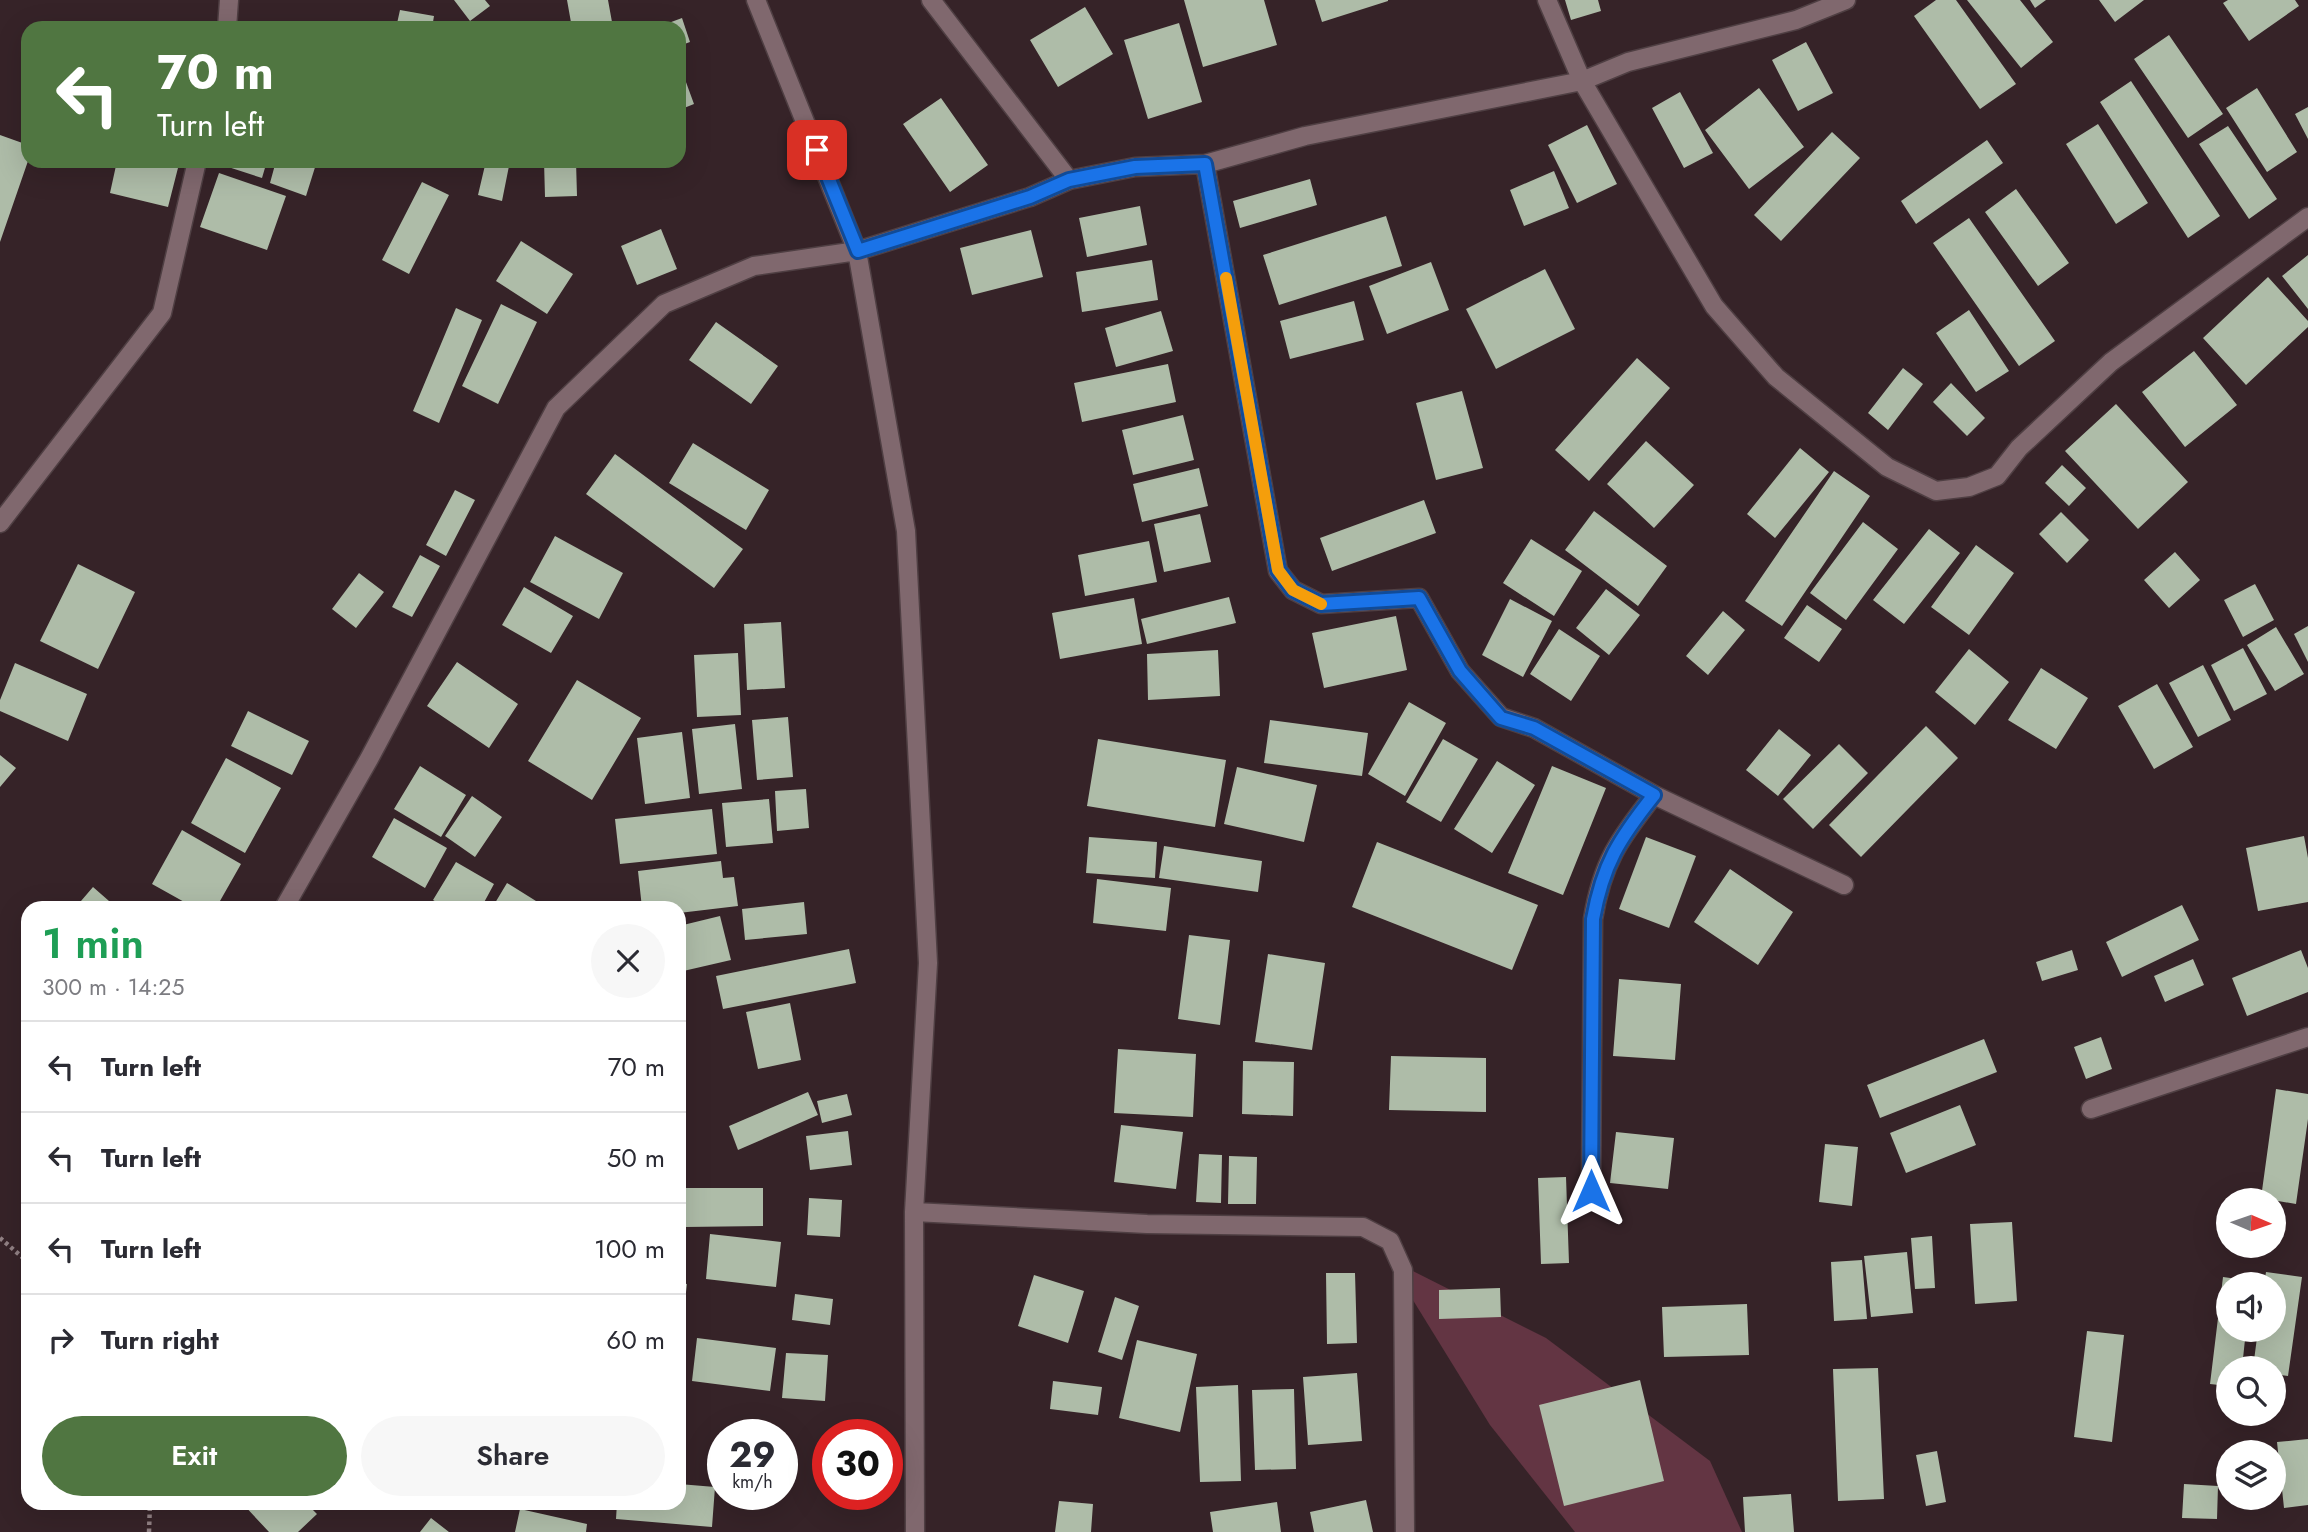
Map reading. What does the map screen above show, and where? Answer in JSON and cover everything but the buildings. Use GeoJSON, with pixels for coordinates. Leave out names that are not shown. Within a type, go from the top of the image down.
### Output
{"type":"FeatureCollection","features":[{"type":"Feature","properties":{"kind":"street"},"geometry":{"type":"LineString","coordinates":[[228,21],[229,0]]}},
{"type":"Feature","properties":{"kind":"street"},"geometry":{"type":"LineString","coordinates":[[756,0],[858,251],[906,530],[928,962],[914,1212],[915,1532]]}},
{"type":"Feature","properties":{"kind":"street"},"geometry":{"type":"LineString","coordinates":[[930,0],[1069,180]]}},
{"type":"Feature","properties":{"kind":"street"},"geometry":{"type":"LineString","coordinates":[[1547,0],[1582,81],[1714,306],[1776,377],[1887,467],[1936,491],[1969,486],[1997,476],[2019,448],[2111,362],[2308,217]]}},
{"type":"Feature","properties":{"kind":"street"},"geometry":{"type":"LineString","coordinates":[[288,901],[369,759],[556,408],[664,304],[754,266],[858,251],[1030,197],[1069,180],[1135,167],[1205,164],[1305,136],[1582,81],[1629,62],[1796,20],[1846,0]]}},
{"type":"Feature","properties":{"kind":"street"},"geometry":{"type":"LineString","coordinates":[[1205,164],[1278,570],[1293,590],[1321,604],[1419,598],[1460,671],[1501,718],[1534,728],[1654,795],[1844,885]]}},
{"type":"Feature","properties":{"kind":"street"},"geometry":{"type":"LineString","coordinates":[[0,523],[162,313],[195,168]]}},
{"type":"Feature","properties":{"kind":"street"},"geometry":{"type":"LineString","coordinates":[[1591,1191],[1593,919],[1598,888],[1618,841],[1654,795]]}},
{"type":"Feature","properties":{"kind":"street"},"geometry":{"type":"LineString","coordinates":[[2091,1109],[2308,1037]]}},
{"type":"Feature","properties":{"kind":"street"},"geometry":{"type":"LineString","coordinates":[[914,1212],[1147,1224],[1363,1227],[1390,1241],[1403,1270],[1405,1532]]}},
{"type":"Feature","properties":{"kind":"path"},"geometry":{"type":"LineString","coordinates":[[0,1238],[21,1256]]}},
{"type":"Feature","properties":{"kind":"path"},"geometry":{"type":"LineString","coordinates":[[149,1532],[150,1510]]}},
{"type":"Feature","properties":{"kind":"shaded area"},"geometry":{"type":"Polygon","coordinates":[[[1387,1258],[1546,1338],[1710,1461],[1742,1532],[1575,1532],[1490,1425],[1387,1258]]]}},
{"type":"Feature","properties":{"kind":"slow traffic"},"geometry":{"type":"LineString","coordinates":[[1226,278],[1278,570],[1293,590],[1321,604]]}},
{"type":"Feature","properties":{"kind":"route"},"geometry":{"type":"LineString","coordinates":[[817,150],[858,251],[1030,197],[1069,180],[1135,167],[1205,164],[1278,570],[1293,590],[1321,604],[1419,598],[1460,671],[1501,718],[1534,728],[1654,795],[1618,841],[1598,888],[1593,919],[1591,1191]]}}]}
